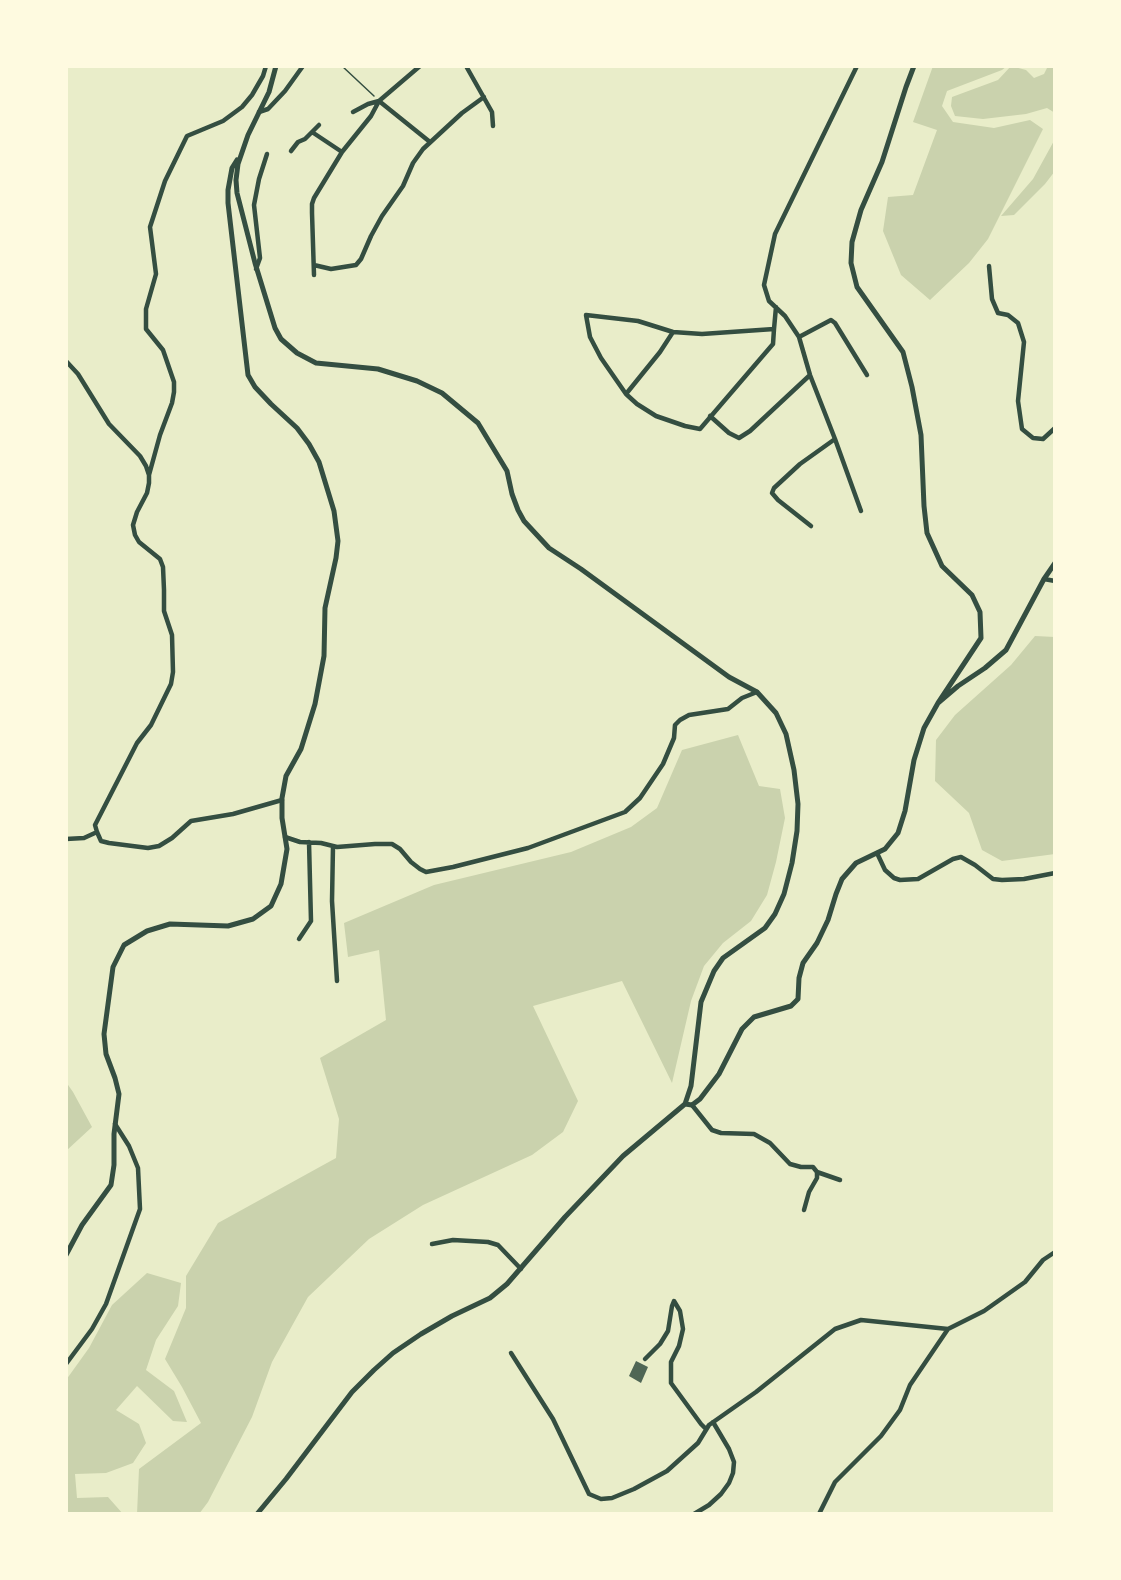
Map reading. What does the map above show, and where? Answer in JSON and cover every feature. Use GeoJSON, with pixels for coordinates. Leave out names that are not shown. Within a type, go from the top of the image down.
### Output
{"type":"FeatureCollection","features":[{"type":"Feature","properties":{"kind":"street"},"geometry":{"type":"LineString","coordinates":[[266,66],[252,95],[242,107],[223,121],[187,136],[165,181],[150,227],[156,274],[146,309],[146,325],[149,333],[163,350],[174,382],[174,392],[149,475],[147,493],[133,525],[139,542],[160,559],[164,611],[172,634],[173,672],[171,684],[151,725],[137,743],[95,825],[101,841],[148,848],[159,846],[172,838],[191,821],[233,814],[282,800]]}},
{"type":"Feature","properties":{"kind":"street"},"geometry":{"type":"LineString","coordinates":[[257,1514],[352,1392],[374,1370],[393,1353],[421,1334],[489,1298],[507,1284],[623,1156],[685,1104],[690,1086],[701,1002],[723,958],[765,928],[775,914],[784,894],[792,863],[798,804],[794,770],[786,735],[776,713],[757,692],[729,676],[549,548],[524,521],[512,494],[507,471],[478,423],[442,393],[417,381],[378,369],[316,363],[297,353],[281,339],[275,328],[256,269],[237,193],[237,164],[272,86],[276,66]]}},
{"type":"Feature","properties":{"kind":"street"},"geometry":{"type":"LineString","coordinates":[[259,112],[268,109],[285,91],[303,66]]}},
{"type":"Feature","properties":{"kind":"street"},"geometry":{"type":"LineString","coordinates":[[314,275],[312,204],[314,198],[342,152],[371,116],[379,101],[420,66]]}},
{"type":"Feature","properties":{"kind":"street"},"geometry":{"type":"LineString","coordinates":[[466,66],[492,112],[493,126]]}},
{"type":"Feature","properties":{"kind":"street"},"geometry":{"type":"LineString","coordinates":[[858,66],[775,234],[764,285],[769,301],[785,316],[799,337],[810,375],[861,511]]}},
{"type":"Feature","properties":{"kind":"street"},"geometry":{"type":"LineString","coordinates":[[692,1105],[700,1099],[719,1074],[742,1029],[754,1017],[792,1006],[798,999],[799,978],[803,963],[817,943],[828,920],[842,879],[856,863],[885,849],[898,833],[905,811],[914,760],[924,728],[981,638],[980,612],[972,595],[942,566],[927,533],[921,435],[903,352],[857,287],[851,263],[852,242],[861,210],[882,162],[914,66]]}},
{"type":"Feature","properties":{"kind":"street"},"geometry":{"type":"LineString","coordinates":[[314,265],[331,269],[356,265],[382,216],[403,186],[423,149],[462,113],[484,97]]}},
{"type":"Feature","properties":{"kind":"street"},"geometry":{"type":"LineString","coordinates":[[353,111],[379,101]]}},
{"type":"Feature","properties":{"kind":"street"},"geometry":{"type":"LineString","coordinates":[[379,101],[430,142]]}},
{"type":"Feature","properties":{"kind":"street"},"geometry":{"type":"LineString","coordinates":[[291,151],[298,142],[305,139],[319,125]]}},
{"type":"Feature","properties":{"kind":"street"},"geometry":{"type":"LineString","coordinates":[[312,132],[342,152]]}},
{"type":"Feature","properties":{"kind":"street"},"geometry":{"type":"LineString","coordinates":[[66,1255],[82,1226],[111,1185],[119,1094],[106,1054],[104,1034],[113,967],[124,945],[147,931],[170,924],[228,926],[253,919],[271,906],[281,884],[287,849],[282,818],[286,776],[301,749],[315,704],[324,656],[325,608],[338,541],[334,511],[314,453],[297,428],[255,387],[248,375],[228,204],[232,168],[241,153]]}},
{"type":"Feature","properties":{"kind":"street"},"geometry":{"type":"LineString","coordinates":[[256,269],[260,258],[254,205],[267,154]]}},
{"type":"Feature","properties":{"kind":"street"},"geometry":{"type":"LineString","coordinates":[[989,266],[992,299],[998,312],[1008,315],[1018,323],[1024,342],[1018,401],[1022,429],[1033,438],[1043,439],[1055,428]]}},
{"type":"Feature","properties":{"kind":"street"},"geometry":{"type":"LineString","coordinates":[[774,329],[702,333],[674,332],[638,321],[586,315],[590,337],[601,358],[626,394],[656,416],[700,429],[773,344],[776,307]]}},
{"type":"Feature","properties":{"kind":"street"},"geometry":{"type":"LineString","coordinates":[[799,337],[831,320],[836,323],[867,375]]}},
{"type":"Feature","properties":{"kind":"street"},"geometry":{"type":"LineString","coordinates":[[626,394],[674,332]]}},
{"type":"Feature","properties":{"kind":"street"},"geometry":{"type":"LineString","coordinates":[[66,361],[78,374],[109,424],[140,456],[149,475]]}},
{"type":"Feature","properties":{"kind":"street"},"geometry":{"type":"LineString","coordinates":[[710,416],[729,433],[739,438],[750,431],[810,375]]}},
{"type":"Feature","properties":{"kind":"street"},"geometry":{"type":"LineString","coordinates":[[811,526],[778,501],[772,493],[774,488],[800,464],[835,439]]}},
{"type":"Feature","properties":{"kind":"street"},"geometry":{"type":"LineString","coordinates":[[938,703],[1006,650],[1055,563]]}},
{"type":"Feature","properties":{"kind":"street"},"geometry":{"type":"LineString","coordinates":[[1044,579],[1055,580]]}},
{"type":"Feature","properties":{"kind":"street"},"geometry":{"type":"LineString","coordinates":[[285,837],[300,842],[337,847],[392,844],[400,849],[411,862],[426,872],[528,848],[625,812],[640,798],[663,764],[674,738],[675,725],[680,720],[689,715],[728,709],[742,698],[757,692]]}},
{"type":"Feature","properties":{"kind":"street"},"geometry":{"type":"LineString","coordinates":[[66,839],[84,837],[97,832]]}},
{"type":"Feature","properties":{"kind":"street"},"geometry":{"type":"LineString","coordinates":[[299,939],[311,921],[309,842]]}},
{"type":"Feature","properties":{"kind":"street"},"geometry":{"type":"LineString","coordinates":[[333,846],[332,901],[337,981]]}},
{"type":"Feature","properties":{"kind":"street"},"geometry":{"type":"LineString","coordinates":[[877,853],[885,870],[900,880],[918,879],[953,859],[961,857],[966,858],[993,879],[1024,879],[1055,873]]}},
{"type":"Feature","properties":{"kind":"street"},"geometry":{"type":"LineString","coordinates":[[685,1104],[692,1105],[712,1130],[721,1133],[754,1134],[770,1143],[790,1164],[813,1167],[817,1172],[840,1180]]}},
{"type":"Feature","properties":{"kind":"street"},"geometry":{"type":"LineString","coordinates":[[66,1364],[92,1329],[106,1304],[140,1209],[138,1168],[129,1146],[115,1124]]}},
{"type":"Feature","properties":{"kind":"street"},"geometry":{"type":"LineString","coordinates":[[804,1210],[809,1192],[817,1178],[817,1172]]}},
{"type":"Feature","properties":{"kind":"street"},"geometry":{"type":"LineString","coordinates":[[432,1244],[453,1240],[488,1242],[498,1245],[521,1269]]}},
{"type":"Feature","properties":{"kind":"street"},"geometry":{"type":"LineString","coordinates":[[819,1514],[835,1482],[881,1436],[900,1410],[910,1385],[948,1329],[984,1311],[1025,1282],[1043,1260],[1055,1252]]}},
{"type":"Feature","properties":{"kind":"street"},"geometry":{"type":"LineString","coordinates":[[645,1359],[660,1344],[668,1331],[674,1301],[680,1311],[682,1329],[679,1346],[671,1362],[670,1383],[706,1429]]}},
{"type":"Feature","properties":{"kind":"street"},"geometry":{"type":"LineString","coordinates":[[511,1353],[553,1419],[589,1494],[601,1499],[612,1498],[634,1489],[667,1471],[698,1443],[706,1429],[714,1422],[756,1392],[835,1329],[861,1320],[948,1329]]}},
{"type":"Feature","properties":{"kind":"street"},"geometry":{"type":"LineString","coordinates":[[694,1514],[721,1494],[733,1473],[734,1462],[714,1422]]}},
{"type":"Feature","properties":{"kind":"path"},"geometry":{"type":"LineString","coordinates":[[342,66],[379,101]]}},
{"type":"Feature","properties":{"kind":"green space"},"geometry":{"type":"Polygon","coordinates":[[[933,66],[1007,66],[947,91],[942,106],[953,122],[994,128],[1030,120],[1043,129],[988,239],[969,263],[930,300],[901,275],[883,231],[888,197],[913,195],[937,130],[913,122],[933,66]]]}},
{"type":"Feature","properties":{"kind":"green space"},"geometry":{"type":"Polygon","coordinates":[[[1011,66],[1026,70],[1034,78],[1044,74],[1048,66],[1055,66],[1055,113],[1047,108],[1026,114],[983,119],[955,116],[951,106],[952,97],[998,80],[1011,66]]]}},
{"type":"Feature","properties":{"kind":"green space"},"geometry":{"type":"Polygon","coordinates":[[[1055,139],[1055,171],[1014,215],[1001,216],[1033,179],[1055,139]]]}},
{"type":"Feature","properties":{"kind":"green space"},"geometry":{"type":"Polygon","coordinates":[[[1035,636],[1055,637],[1055,854],[1002,861],[982,850],[969,813],[935,781],[936,740],[955,715],[1011,665],[1035,636]]]}},
{"type":"Feature","properties":{"kind":"green space"},"geometry":{"type":"Polygon","coordinates":[[[738,735],[759,786],[780,789],[785,818],[767,895],[751,921],[723,943],[704,966],[691,1001],[672,1083],[622,981],[533,1006],[578,1101],[563,1132],[532,1155],[423,1205],[369,1239],[308,1297],[272,1362],[252,1417],[208,1502],[199,1514],[137,1514],[139,1469],[201,1423],[165,1359],[186,1308],[186,1276],[218,1223],[336,1158],[339,1119],[320,1058],[386,1020],[379,950],[348,957],[344,923],[434,885],[571,852],[631,827],[657,808],[682,750],[738,735]]]}},
{"type":"Feature","properties":{"kind":"green space"},"geometry":{"type":"Polygon","coordinates":[[[66,1082],[92,1127],[66,1151],[66,1082]]]}},
{"type":"Feature","properties":{"kind":"green space"},"geometry":{"type":"Polygon","coordinates":[[[147,1273],[181,1283],[178,1306],[156,1340],[146,1370],[174,1391],[187,1422],[173,1421],[137,1386],[116,1410],[139,1424],[146,1443],[133,1463],[106,1473],[75,1474],[77,1498],[108,1497],[123,1514],[66,1514],[66,1380],[89,1348],[112,1305],[147,1273]]]}},
{"type":"Feature","properties":{"kind":"building"},"geometry":{"type":"Polygon","coordinates":[[[636,1361],[648,1367],[641,1383],[629,1376],[636,1361]]]}}]}
